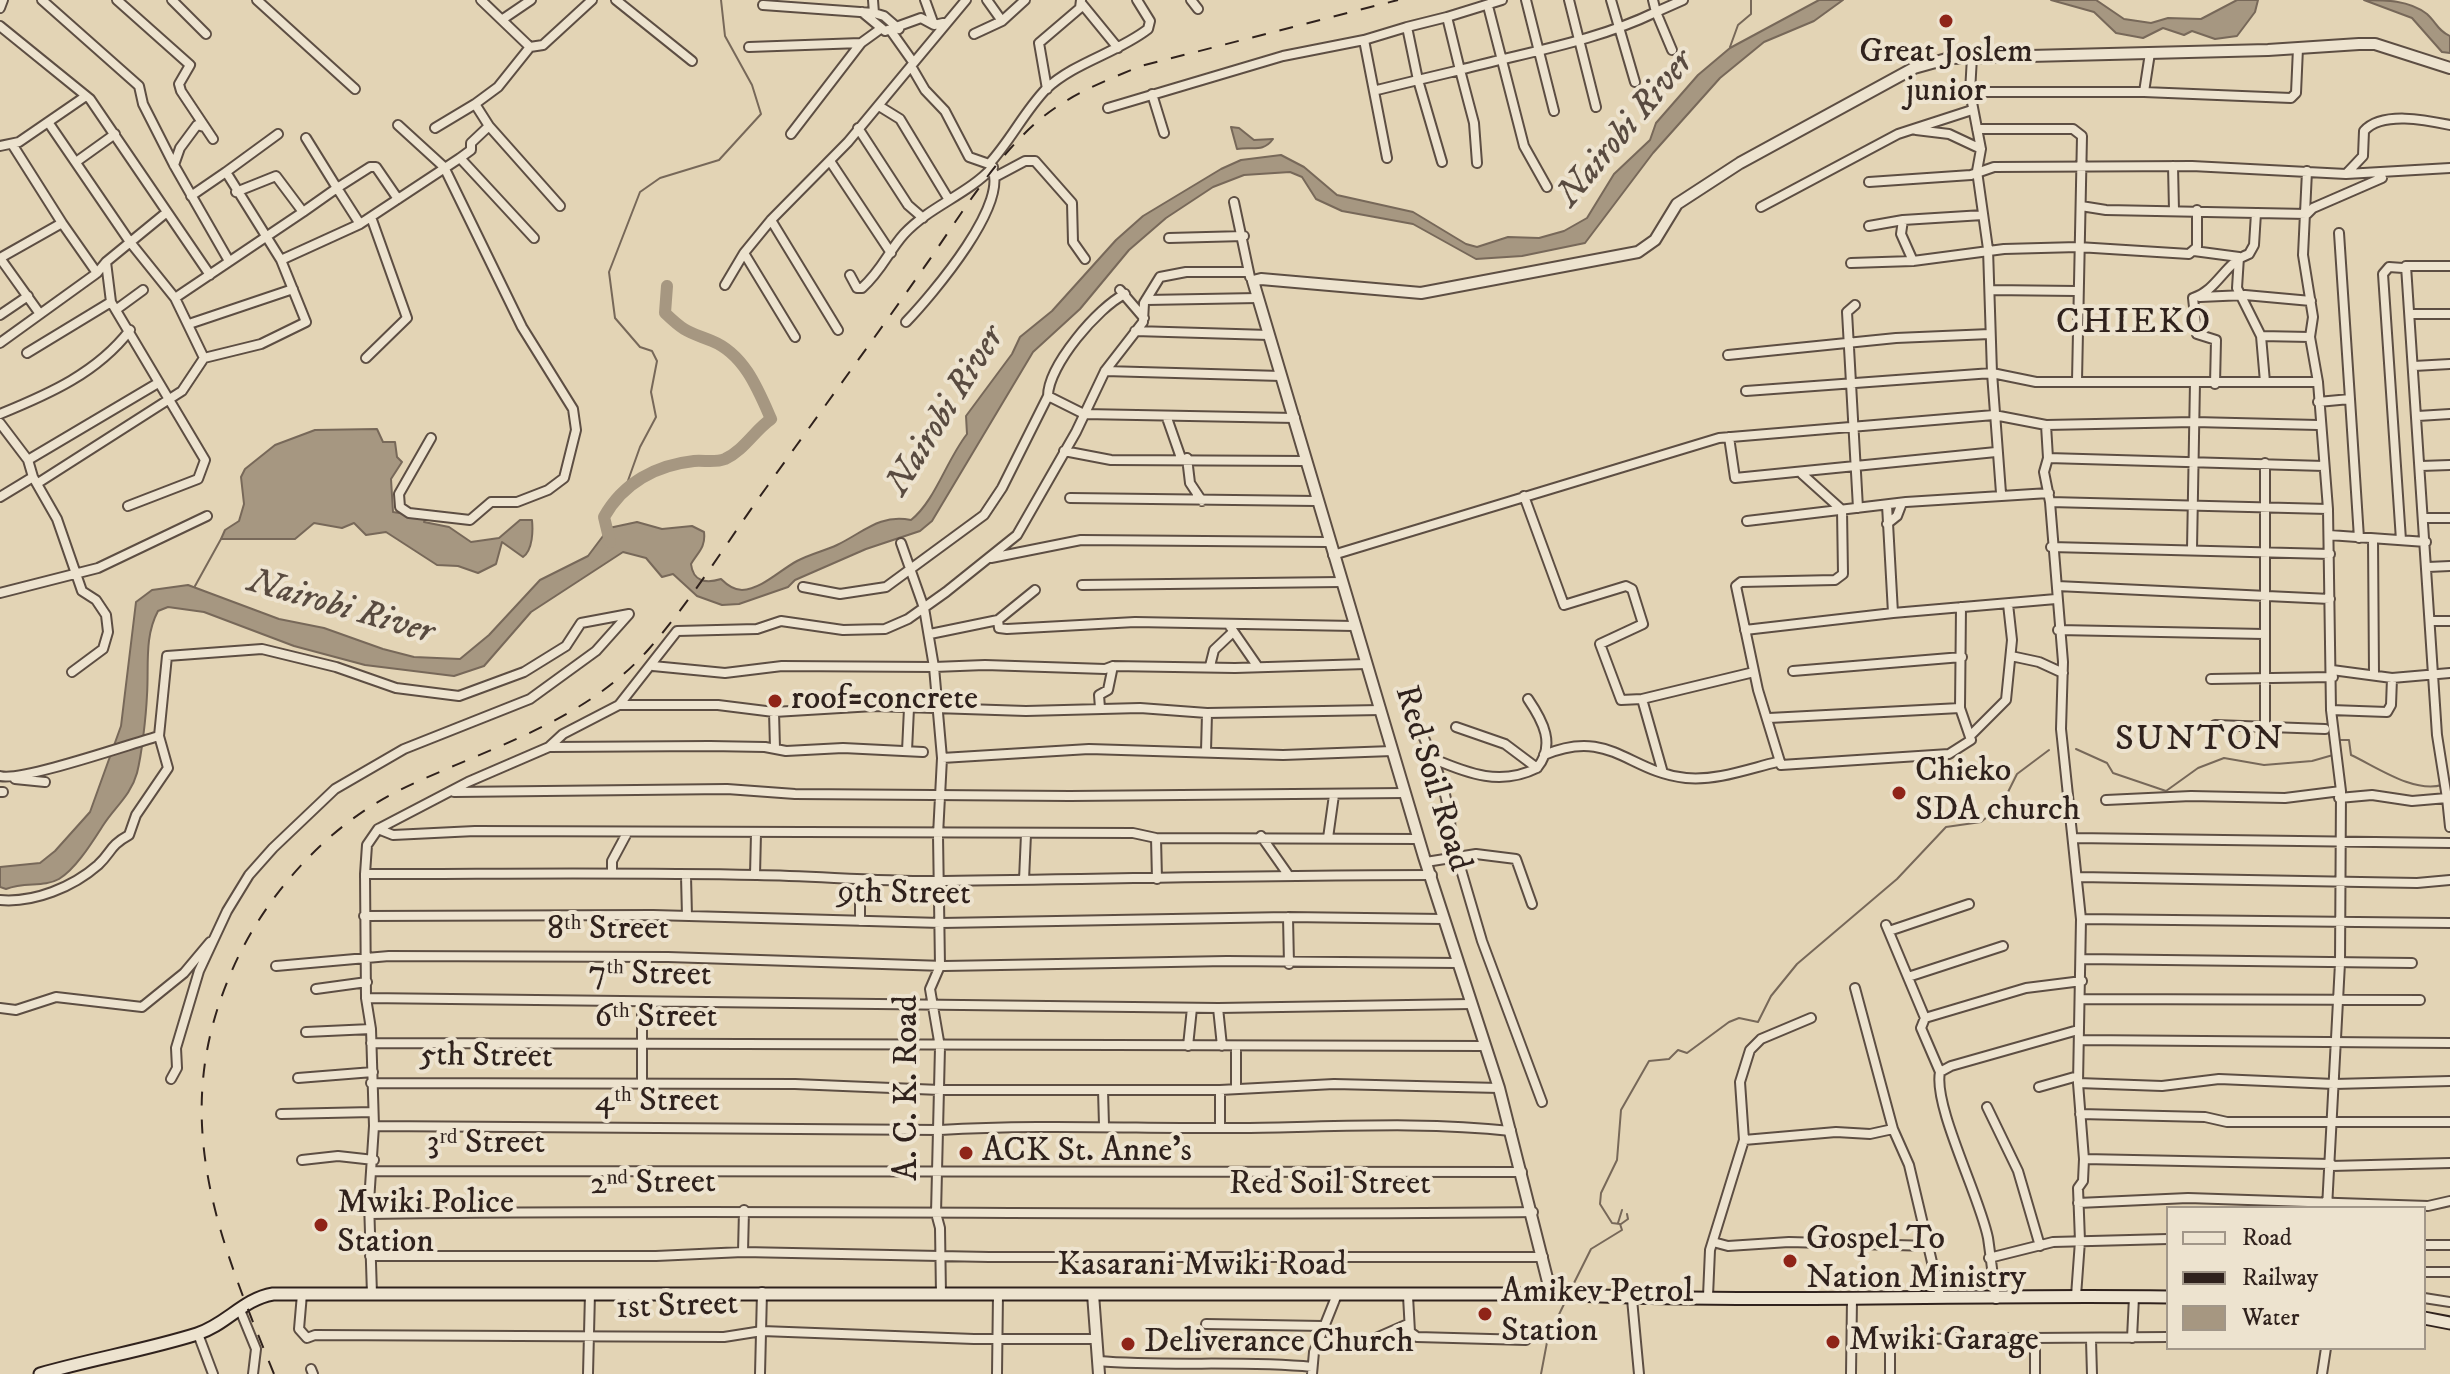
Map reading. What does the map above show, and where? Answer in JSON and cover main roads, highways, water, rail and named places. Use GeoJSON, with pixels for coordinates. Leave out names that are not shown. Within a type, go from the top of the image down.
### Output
{"type":"FeatureCollection","features":[{"type":"Feature","properties":{"kind":"main road","name":"Kasarani Mwiki Road"},"geometry":{"type":"LineString","coordinates":[[40,1374],[198,1334],[265,1295],[762,1292],[1336,1297],[1551,1294],[1632,1299],[1708,1296],[1852,1299],[1940,1296],[1996,1299],[2166,1297]]}},
{"type":"Feature","properties":{"kind":"main road"},"geometry":{"type":"LineString","coordinates":[[2426,1318],[2450,1323]]}},
{"type":"Feature","properties":{"kind":"water"},"geometry":{"type":"Polygon","coordinates":[[[1819,0],[1843,0],[1814,21],[1764,42],[1720,78],[1653,153],[1585,243],[1522,256],[1476,259],[1413,224],[1342,211],[1316,199],[1302,177],[1290,172],[1244,175],[1213,187],[1166,218],[1129,250],[1080,309],[1033,352],[932,521],[920,531],[866,549],[795,580],[788,587],[739,604],[722,605],[697,596],[673,574],[662,577],[646,558],[623,552],[531,612],[484,666],[454,676],[365,665],[294,646],[204,612],[168,607],[158,611],[149,641],[141,755],[131,788],[84,854],[59,879],[6,889],[0,887],[0,867],[40,863],[90,812],[121,726],[136,602],[152,590],[188,585],[279,619],[324,628],[383,649],[414,657],[460,659],[489,635],[540,580],[588,556],[609,528],[637,522],[662,529],[692,526],[704,532],[702,546],[691,564],[697,578],[705,581],[721,579],[739,590],[749,589],[797,561],[837,545],[872,525],[890,520],[911,520],[934,492],[967,434],[966,416],[1012,354],[1020,337],[1052,311],[1116,240],[1143,216],[1221,169],[1241,160],[1281,155],[1304,167],[1337,195],[1413,212],[1466,244],[1477,247],[1508,237],[1539,238],[1564,231],[1587,218],[1614,174],[1650,140],[1656,123],[1698,75],[1730,48],[1819,0]]]}},
{"type":"Feature","properties":{"kind":"water"},"geometry":{"type":"Polygon","coordinates":[[[2051,0],[2096,0],[2124,19],[2151,23],[2168,18],[2201,19],[2237,0],[2258,0],[2255,12],[2237,36],[2215,39],[2192,31],[2184,35],[2163,28],[2143,38],[2116,33],[2094,12],[2051,0]]]}},
{"type":"Feature","properties":{"kind":"water"},"geometry":{"type":"Polygon","coordinates":[[[2364,0],[2397,2],[2420,9],[2450,36],[2450,53],[2442,52],[2412,18],[2364,0]]]}},
{"type":"Feature","properties":{"kind":"water"},"geometry":{"type":"Polygon","coordinates":[[[1231,127],[1239,128],[1254,140],[1273,139],[1261,148],[1237,149],[1231,127]]]}},
{"type":"Feature","properties":{"kind":"water"},"geometry":{"type":"Polygon","coordinates":[[[377,429],[383,442],[395,442],[397,457],[402,462],[391,479],[393,512],[426,517],[424,522],[449,527],[471,542],[499,538],[520,520],[532,520],[532,540],[526,554],[523,557],[502,542],[496,564],[478,573],[458,566],[437,565],[386,532],[366,535],[354,523],[342,528],[314,523],[295,539],[221,539],[225,530],[239,521],[244,504],[241,477],[245,469],[275,445],[315,430],[377,429]]]}},
{"type":"Feature","properties":{"kind":"waterway"},"geometry":{"type":"LineString","coordinates":[[625,489],[640,447],[656,417],[651,392],[657,361],[652,351],[640,347],[615,318],[609,272],[640,192],[660,178],[719,160],[761,114],[752,85],[725,36],[721,0]]}},
{"type":"Feature","properties":{"kind":"waterway"},"geometry":{"type":"LineString","coordinates":[[1730,47],[1738,25],[1751,14],[1751,0]]}},
{"type":"Feature","properties":{"kind":"waterway"},"geometry":{"type":"LineString","coordinates":[[610,542],[604,517],[631,485],[654,472],[680,463],[725,459],[738,451],[771,419],[749,374],[733,354],[683,328],[665,313],[667,286]]}},
{"type":"Feature","properties":{"kind":"waterway"},"geometry":{"type":"LineString","coordinates":[[195,586],[221,539]]}},
{"type":"Feature","properties":{"kind":"waterway"},"geometry":{"type":"LineString","coordinates":[[2339,747],[2339,740],[2349,740],[2351,755],[2384,772],[2419,785],[2442,785]]}},
{"type":"Feature","properties":{"kind":"waterway"},"geometry":{"type":"LineString","coordinates":[[2076,749],[2107,763],[2113,773],[2166,791],[2198,768],[2224,758],[2264,765],[2312,761],[2333,755]]}},
{"type":"Feature","properties":{"kind":"waterway"},"geometry":{"type":"LineString","coordinates":[[1571,1289],[1591,1249],[1622,1230],[1620,1224],[1612,1223],[1600,1204],[1601,1193],[1617,1160],[1621,1110],[1649,1061],[1669,1059],[1678,1050],[1687,1053],[1739,1018],[1758,1022],[1771,996],[1797,964],[1897,879],[1946,827],[1981,822],[1987,817],[2003,802],[2017,774],[2049,750]]}},
{"type":"Feature","properties":{"kind":"waterway"},"geometry":{"type":"LineString","coordinates":[[1618,1223],[1622,1210]]}},
{"type":"Feature","properties":{"kind":"waterway"},"geometry":{"type":"LineString","coordinates":[[1621,1224],[1628,1219],[1627,1214]]}},
{"type":"Feature","properties":{"kind":"waterway"},"geometry":{"type":"LineString","coordinates":[[1541,1374],[1548,1337],[1567,1298]]}},
{"type":"Feature","properties":{"kind":"railway"},"geometry":{"type":"LineString","coordinates":[[274,1374],[220,1229],[202,1132],[203,1083],[211,1033],[241,951],[276,895],[320,846],[372,806],[400,790],[563,716],[622,676],[648,650],[694,591],[983,182],[1036,123],[1075,96],[1141,66],[1398,0]]}},
{"type":"Feature","properties":{"kind":"place","name":"Great Joslem junior"},"geometry":{"type":"Point","coordinates":[1946,21]}},
{"type":"Feature","properties":{"kind":"place","name":"roof=concrete"},"geometry":{"type":"Point","coordinates":[775,701]}},
{"type":"Feature","properties":{"kind":"place","name":"Chieko SDA church"},"geometry":{"type":"Point","coordinates":[1899,793]}},
{"type":"Feature","properties":{"kind":"place","name":"ACK St. Anne's"},"geometry":{"type":"Point","coordinates":[966,1153]}},
{"type":"Feature","properties":{"kind":"place","name":"Mwiki Police Station"},"geometry":{"type":"Point","coordinates":[321,1225]}},
{"type":"Feature","properties":{"kind":"place","name":"Gospel To Nation Ministry"},"geometry":{"type":"Point","coordinates":[1790,1261]}},
{"type":"Feature","properties":{"kind":"place","name":"Amikev Petrol Station"},"geometry":{"type":"Point","coordinates":[1485,1314]}},
{"type":"Feature","properties":{"kind":"place","name":"Mwiki Garage"},"geometry":{"type":"Point","coordinates":[1833,1342]}},
{"type":"Feature","properties":{"kind":"place","name":"Deliverance Church"},"geometry":{"type":"Point","coordinates":[1128,1344]}},
{"type":"Feature","properties":{"kind":"district","name":"CHIEKO"},"geometry":{"type":"Point","coordinates":[2134,325]}},
{"type":"Feature","properties":{"kind":"district","name":"SUNTON"},"geometry":{"type":"Point","coordinates":[2200,742]}},
{"type":"Feature","properties":{"kind":"water label","name":"Nairobi River"},"geometry":{"type":"Point","coordinates":[1627,130]}},
{"type":"Feature","properties":{"kind":"water label","name":"Nairobi River"},"geometry":{"type":"Point","coordinates":[947,412]}},
{"type":"Feature","properties":{"kind":"water label","name":"Nairobi River"},"geometry":{"type":"Point","coordinates":[340,609]}}]}
